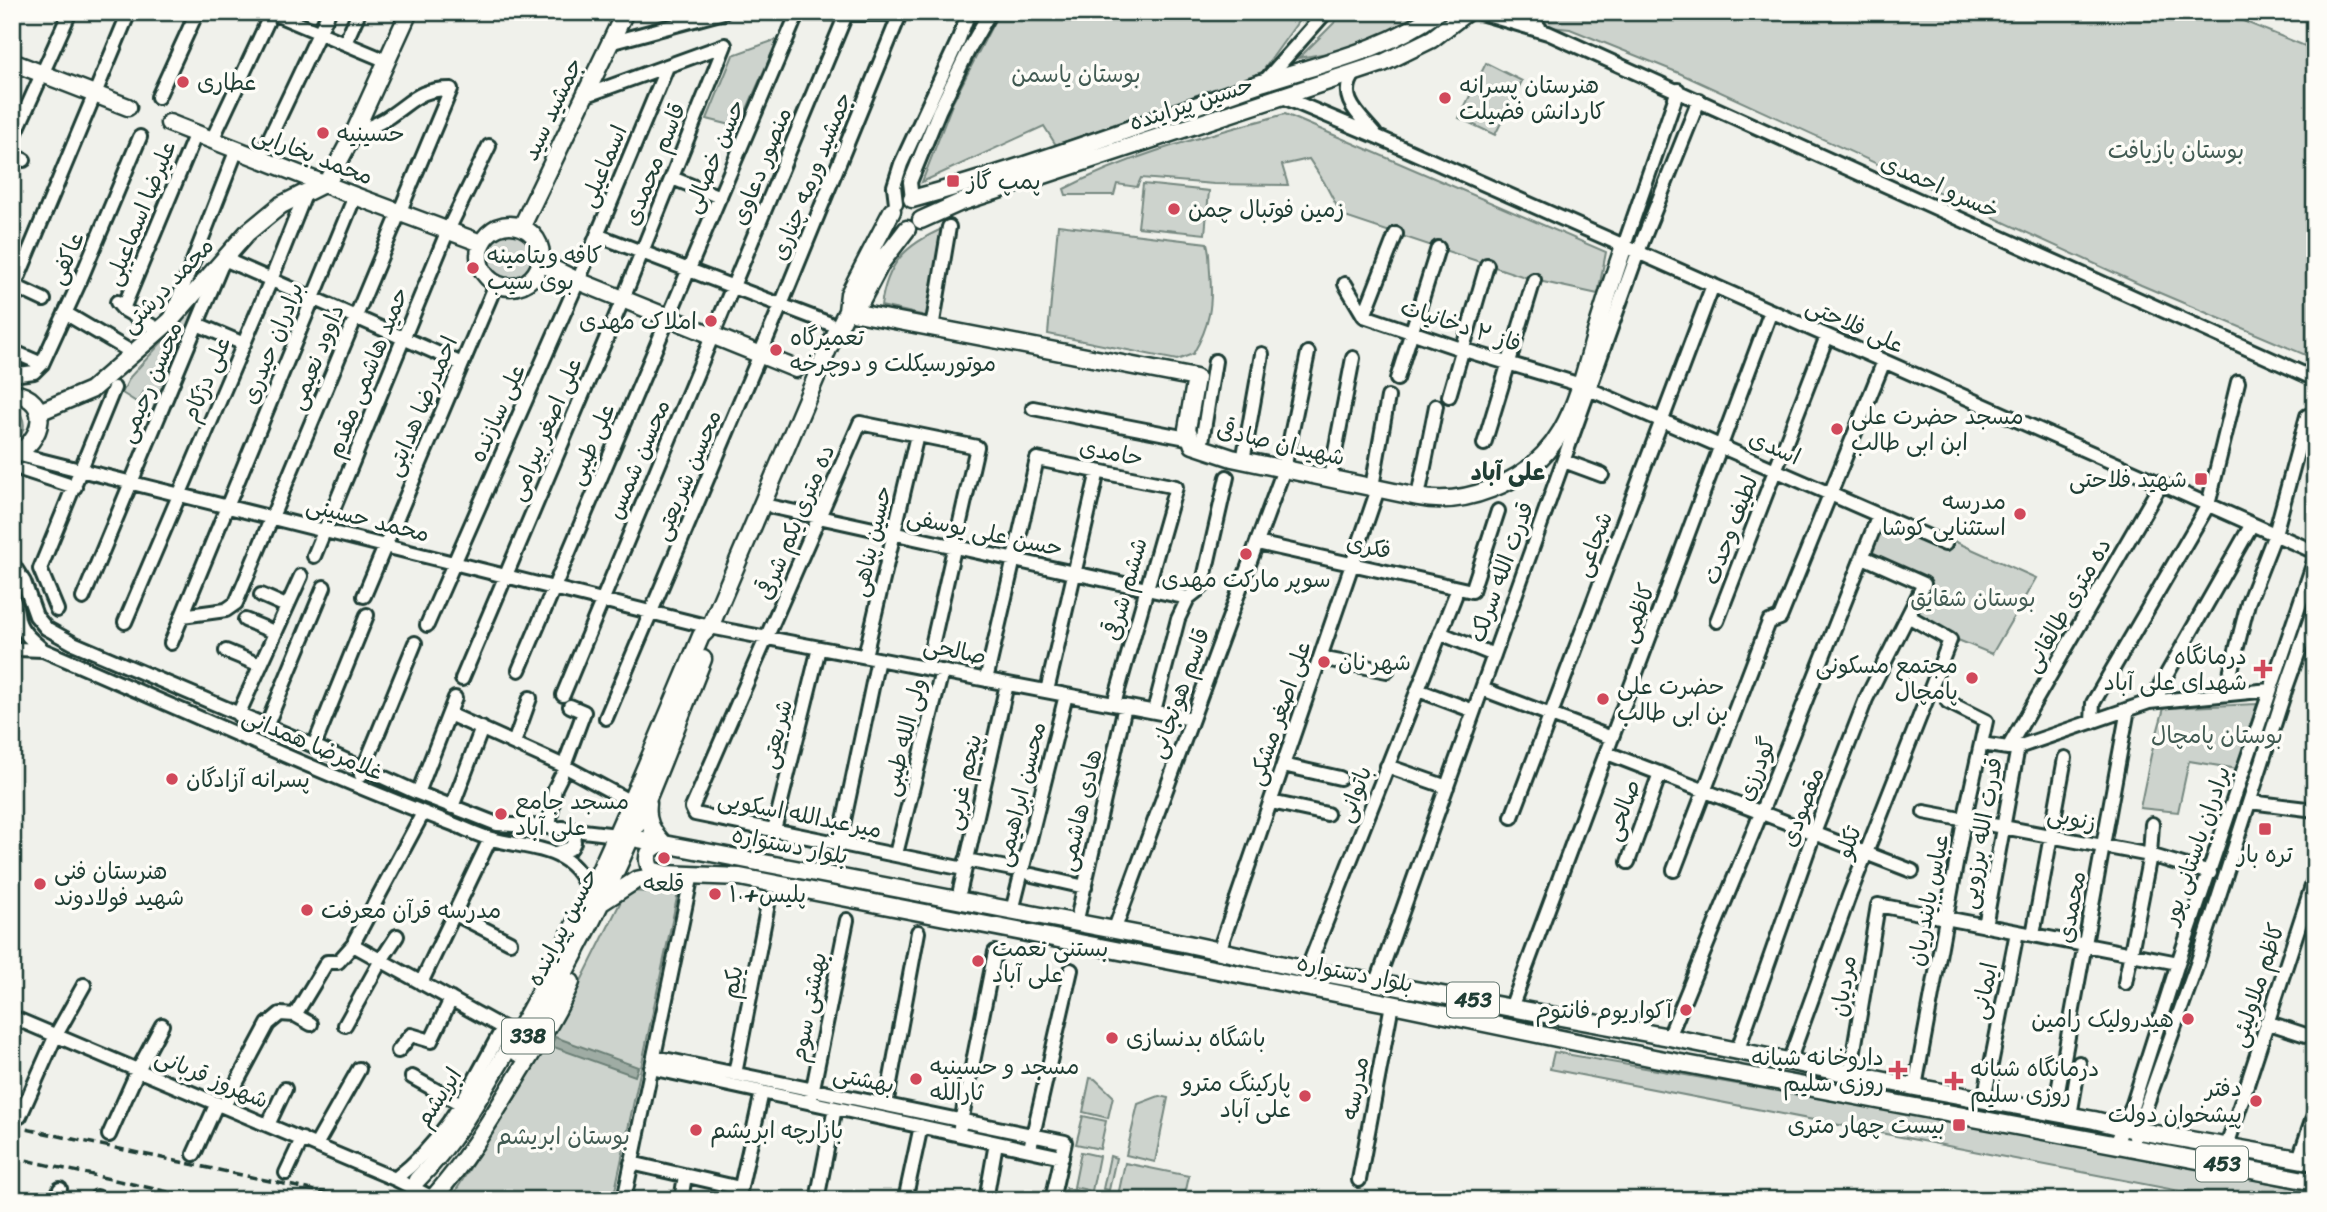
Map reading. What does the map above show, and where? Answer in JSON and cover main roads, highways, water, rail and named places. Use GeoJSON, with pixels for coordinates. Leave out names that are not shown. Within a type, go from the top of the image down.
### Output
{"type":"FeatureCollection","features":[{"type":"Feature","properties":{"kind":"main road"},"geometry":{"type":"LineString","coordinates":[[323,184],[336,169],[354,134],[409,12]]}},
{"type":"Feature","properties":{"kind":"main road","name":"جمشید سید"},"geometry":{"type":"LineString","coordinates":[[522,226],[625,12]]}},
{"type":"Feature","properties":{"kind":"main road","name":"حسین پیراینده"},"geometry":{"type":"LineString","coordinates":[[624,836],[631,802],[701,636],[710,627],[828,349],[847,311],[849,293],[900,204],[1377,47],[1438,12]]}},
{"type":"Feature","properties":{"kind":"main road","name":"حسین پیراینده"},"geometry":{"type":"LineString","coordinates":[[847,311],[862,299],[881,263],[914,224],[959,202],[1383,63],[1432,40],[1467,12]]}},
{"type":"Feature","properties":{"kind":"main road"},"geometry":{"type":"LineString","coordinates":[[12,62],[128,107]]}},
{"type":"Feature","properties":{"kind":"main road","name":"محمد بخارایی"},"geometry":{"type":"LineString","coordinates":[[169,123],[481,243]]}},
{"type":"Feature","properties":{"kind":"main road","name":"محمد درشتی"},"geometry":{"type":"LineString","coordinates":[[39,412],[91,390],[165,325],[247,233],[281,205],[323,184]]}},
{"type":"Feature","properties":{"kind":"main road"},"geometry":{"type":"LineString","coordinates":[[900,204],[919,204],[922,212],[914,224],[899,226],[893,219],[900,204]]}},
{"type":"Feature","properties":{"kind":"main road"},"geometry":{"type":"LineString","coordinates":[[513,224],[522,226],[536,237],[540,245],[541,263],[538,270],[527,282],[512,287],[496,284],[482,271],[478,252],[481,243],[494,228],[513,224]]}},
{"type":"Feature","properties":{"kind":"main road","name":"شهیدان صادقی"},"geometry":{"type":"LineString","coordinates":[[847,311],[1196,378],[1187,429],[1196,443],[1243,461],[1418,497],[1455,499],[1511,482],[1535,465],[1550,448],[1566,425],[1585,387],[1631,249]]}},
{"type":"Feature","properties":{"kind":"main road"},"geometry":{"type":"LineString","coordinates":[[541,263],[578,281],[796,369],[812,364],[828,349]]}},
{"type":"Feature","properties":{"kind":"main road"},"geometry":{"type":"LineString","coordinates":[[796,369],[802,383],[805,405]]}},
{"type":"Feature","properties":{"kind":"main road"},"geometry":{"type":"LineString","coordinates":[[12,393],[26,396],[37,406],[40,419],[36,436],[26,449],[14,454]]}},
{"type":"Feature","properties":{"kind":"main road","name":"حسین پیراینده"},"geometry":{"type":"LineString","coordinates":[[430,1191],[438,1159],[491,1078],[541,993],[594,900],[624,836],[649,794],[711,639],[710,627]]}},
{"type":"Feature","properties":{"kind":"main road"},"geometry":{"type":"LineString","coordinates":[[649,794],[647,814],[650,829],[663,843],[652,847],[648,853],[648,863],[652,870],[664,874]]}},
{"type":"Feature","properties":{"kind":"main road","name":"بلوار دستواره"},"geometry":{"type":"LineString","coordinates":[[624,836],[2307,1161]]}},
{"type":"Feature","properties":{"kind":"main road"},"geometry":{"type":"LineString","coordinates":[[607,874],[664,874]]}},
{"type":"Feature","properties":{"kind":"main road","name":"بلوار دستواره"},"geometry":{"type":"LineString","coordinates":[[594,900],[636,880],[664,874],[740,877],[1392,1003],[1654,1058],[2315,1182]]}},
{"type":"Feature","properties":{"kind":"main road","name":"حسین پیراینده"},"geometry":{"type":"LineString","coordinates":[[430,1191],[454,1174],[561,1005],[572,979],[576,950],[594,900]]}},
{"type":"Feature","properties":{"kind":"tunnel"},"geometry":{"type":"LineString","coordinates":[[404,1200],[417,1180]]}},
{"type":"Feature","properties":{"kind":"railway"},"geometry":{"type":"LineString","coordinates":[[12,1126],[359,1200]]}},
{"type":"Feature","properties":{"kind":"railway"},"geometry":{"type":"LineString","coordinates":[[12,1157],[204,1200]]}},
{"type":"Feature","properties":{"kind":"place","name":"عطاری"},"geometry":{"type":"Point","coordinates":[183,82]}},
{"type":"Feature","properties":{"kind":"place","name":"هنرستان پسرانه کاردانش فضیلت"},"geometry":{"type":"Point","coordinates":[1445,98]}},
{"type":"Feature","properties":{"kind":"place","name":"حسینیه"},"geometry":{"type":"Point","coordinates":[323,133]}},
{"type":"Feature","properties":{"kind":"place","name":"پمپ گاز"},"geometry":{"type":"Point","coordinates":[953,181]}},
{"type":"Feature","properties":{"kind":"place","name":"زمین فوتبال چمن"},"geometry":{"type":"Point","coordinates":[1174,209]}},
{"type":"Feature","properties":{"kind":"place","name":"کافه ویتامینه بوی سیب"},"geometry":{"type":"Point","coordinates":[473,268]}},
{"type":"Feature","properties":{"kind":"place","name":"املاک مهدی"},"geometry":{"type":"Point","coordinates":[711,321]}},
{"type":"Feature","properties":{"kind":"place","name":"تعمیرگاه موتورسیکلت و دوچرخه"},"geometry":{"type":"Point","coordinates":[776,350]}},
{"type":"Feature","properties":{"kind":"place","name":"مسجد حضرت علی ابن ابی طالب"},"geometry":{"type":"Point","coordinates":[1837,429]}},
{"type":"Feature","properties":{"kind":"place","name":"شهید فلاحتی"},"geometry":{"type":"Point","coordinates":[2201,479]}},
{"type":"Feature","properties":{"kind":"place","name":"مدرسه استثنایی کوشا"},"geometry":{"type":"Point","coordinates":[2020,514]}},
{"type":"Feature","properties":{"kind":"place","name":"سوپر مارکت مهدی"},"geometry":{"type":"Point","coordinates":[1246,554]}},
{"type":"Feature","properties":{"kind":"place","name":"شهر نان"},"geometry":{"type":"Point","coordinates":[1324,662]}},
{"type":"Feature","properties":{"kind":"place","name":"درمانگاه شهدای علی آباد"},"geometry":{"type":"Point","coordinates":[2263,669]}},
{"type":"Feature","properties":{"kind":"place","name":"مجتمع مسکونی پامچال"},"geometry":{"type":"Point","coordinates":[1972,678]}},
{"type":"Feature","properties":{"kind":"place","name":"حضرت علی بن ابی طالب"},"geometry":{"type":"Point","coordinates":[1603,699]}},
{"type":"Feature","properties":{"kind":"place","name":"پسرانه آزادگان"},"geometry":{"type":"Point","coordinates":[172,779]}},
{"type":"Feature","properties":{"kind":"place","name":"مسجد جامع علی آباد"},"geometry":{"type":"Point","coordinates":[501,814]}},
{"type":"Feature","properties":{"kind":"place","name":"تره بار"},"geometry":{"type":"Point","coordinates":[2265,829]}},
{"type":"Feature","properties":{"kind":"place","name":"قلعه"},"geometry":{"type":"Point","coordinates":[664,858]}},
{"type":"Feature","properties":{"kind":"place","name":"هنرستان فنی شهید فولادوند"},"geometry":{"type":"Point","coordinates":[40,884]}},
{"type":"Feature","properties":{"kind":"place","name":"پلیس+۱۰"},"geometry":{"type":"Point","coordinates":[715,894]}},
{"type":"Feature","properties":{"kind":"place","name":"مدرسه قرآن معرفت"},"geometry":{"type":"Point","coordinates":[307,910]}},
{"type":"Feature","properties":{"kind":"place","name":"بستنی نعمت علی آباد"},"geometry":{"type":"Point","coordinates":[978,961]}},
{"type":"Feature","properties":{"kind":"place","name":"آکواریوم فانتوم"},"geometry":{"type":"Point","coordinates":[1686,1010]}},
{"type":"Feature","properties":{"kind":"place","name":"هیدرولیک رامین"},"geometry":{"type":"Point","coordinates":[2188,1019]}},
{"type":"Feature","properties":{"kind":"place","name":"باشگاه بدنسازی"},"geometry":{"type":"Point","coordinates":[1112,1038]}},
{"type":"Feature","properties":{"kind":"place","name":"داروخانه شبانه روزی سلیم"},"geometry":{"type":"Point","coordinates":[1898,1070]}},
{"type":"Feature","properties":{"kind":"place","name":"مسجد و حسینیه ثارالله"},"geometry":{"type":"Point","coordinates":[916,1079]}},
{"type":"Feature","properties":{"kind":"place","name":"درمانگاه شبانه روزی سلیم"},"geometry":{"type":"Point","coordinates":[1954,1081]}},
{"type":"Feature","properties":{"kind":"place","name":"پارکینگ مترو علی آباد"},"geometry":{"type":"Point","coordinates":[1305,1096]}},
{"type":"Feature","properties":{"kind":"place","name":"دفتر پیشخوان دولت"},"geometry":{"type":"Point","coordinates":[2256,1101]}},
{"type":"Feature","properties":{"kind":"place","name":"بیست چهار متری"},"geometry":{"type":"Point","coordinates":[1959,1125]}},
{"type":"Feature","properties":{"kind":"place","name":"بازارچه ابریشم"},"geometry":{"type":"Point","coordinates":[696,1130]}},
{"type":"Feature","properties":{"kind":"district","name":"علی آباد"},"geometry":{"type":"Point","coordinates":[1508,472]}},
{"type":"Feature","properties":{"kind":"park label","name":"بوستان یاسمن"},"geometry":{"type":"Point","coordinates":[1076,74]}},
{"type":"Feature","properties":{"kind":"park label","name":"بوستان بازیافت"},"geometry":{"type":"Point","coordinates":[2176,150]}},
{"type":"Feature","properties":{"kind":"park label","name":"بوستان شقایق"},"geometry":{"type":"Point","coordinates":[1973,598]}},
{"type":"Feature","properties":{"kind":"park label","name":"بوستان پامچال"},"geometry":{"type":"Point","coordinates":[2217,735]}},
{"type":"Feature","properties":{"kind":"park label","name":"بوستان ابریشم"},"geometry":{"type":"Point","coordinates":[563,1136]}}]}
